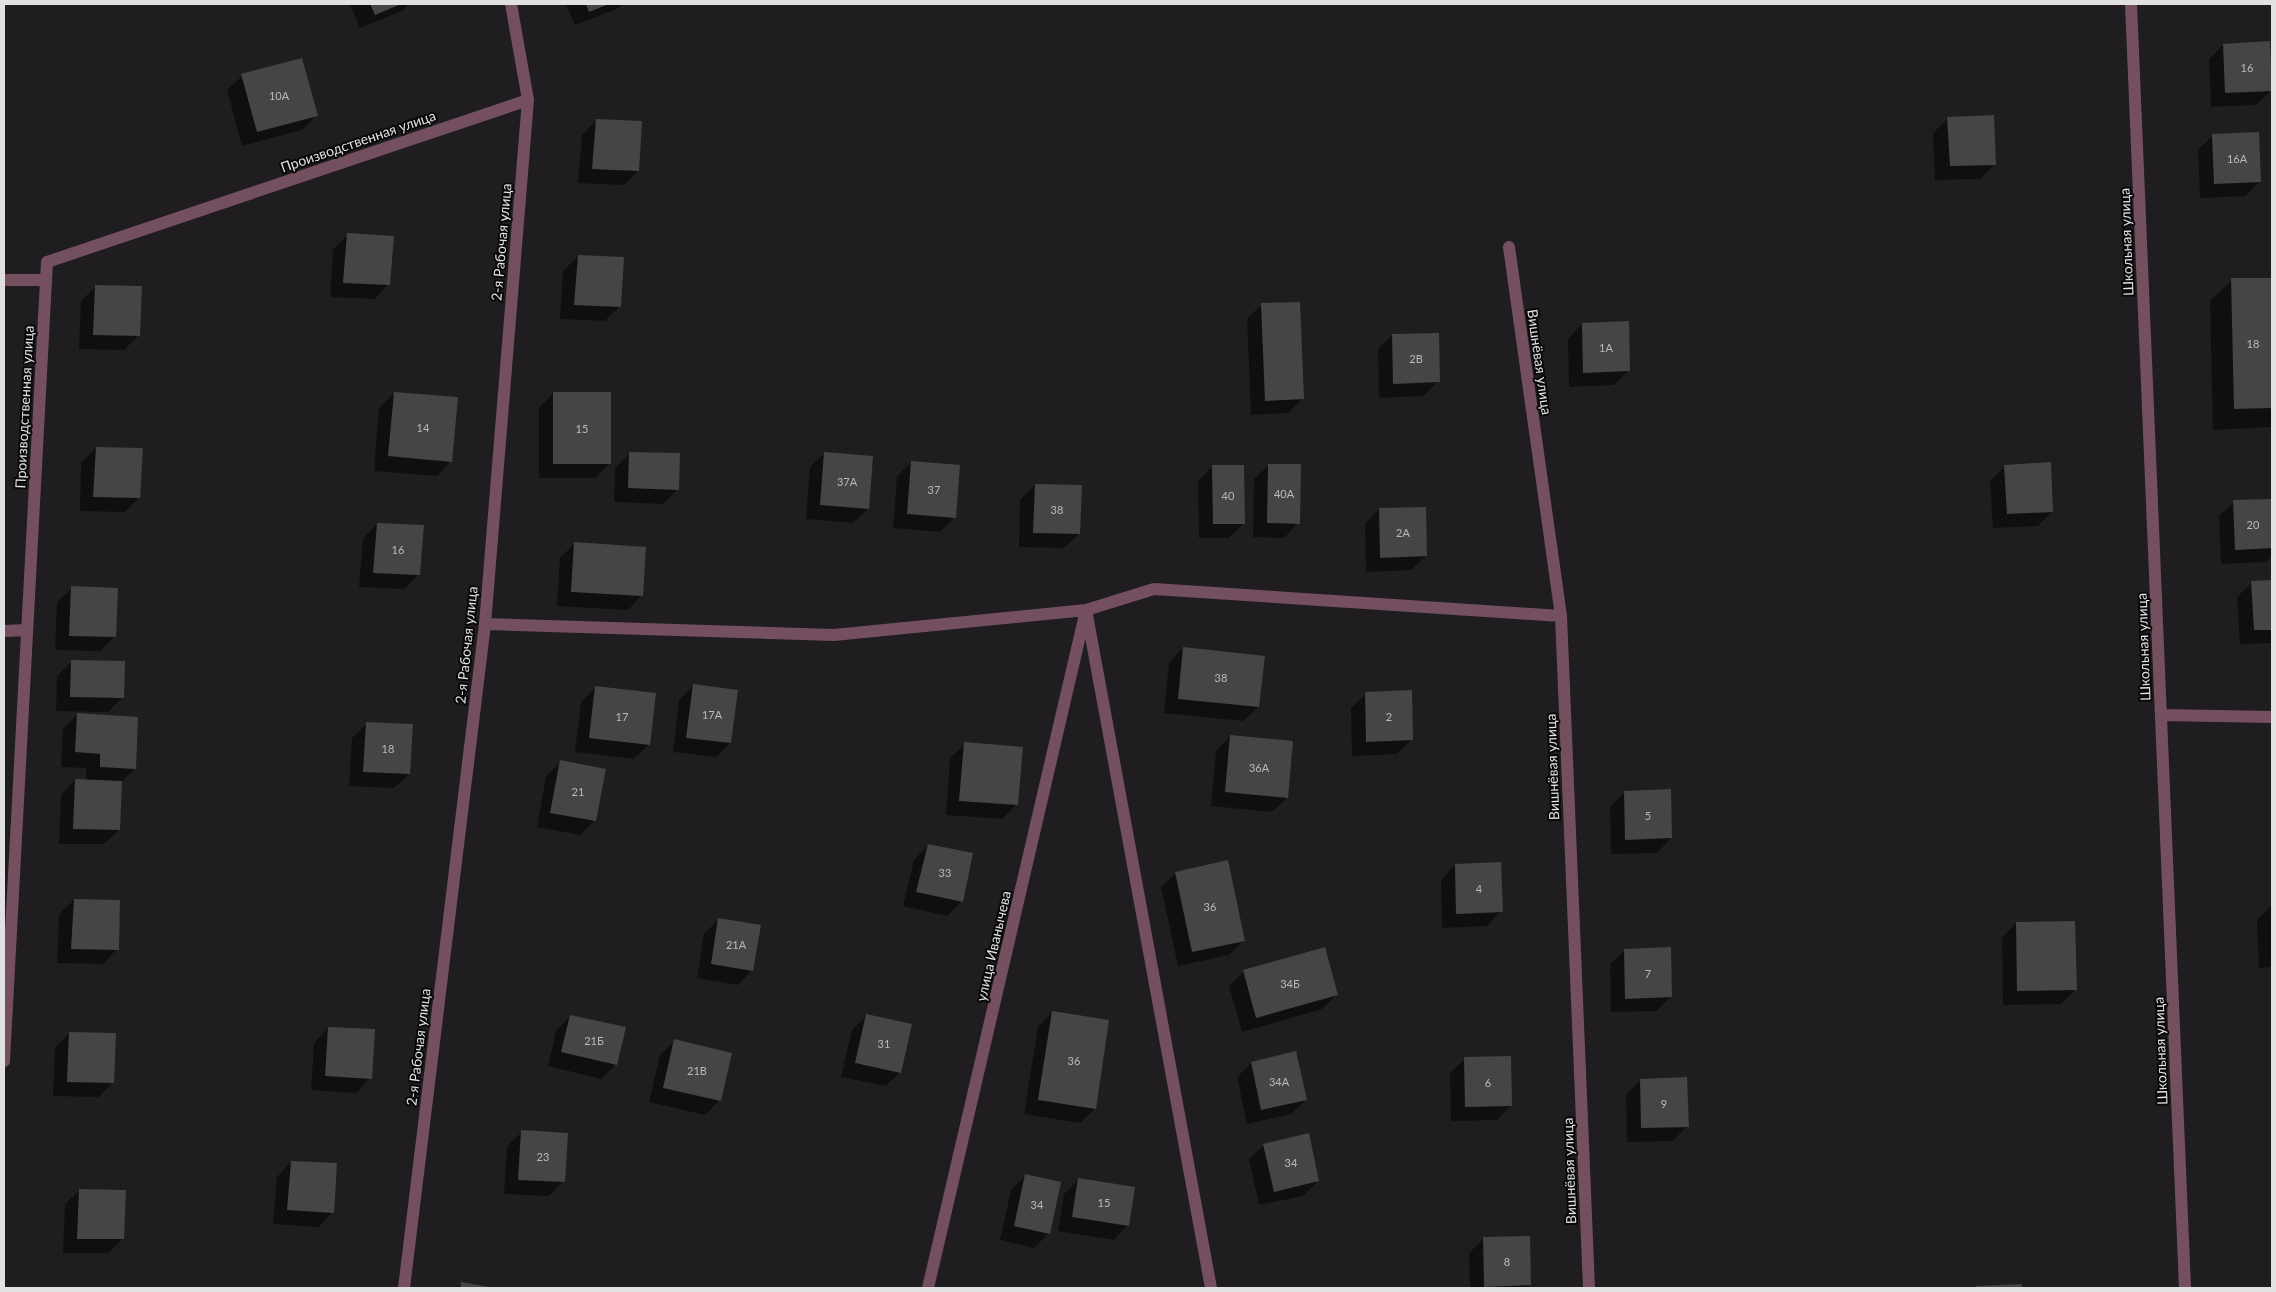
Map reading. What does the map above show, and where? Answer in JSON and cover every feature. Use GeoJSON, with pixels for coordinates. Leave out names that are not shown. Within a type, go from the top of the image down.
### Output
{"type":"FeatureCollection","features":[{"type":"Feature","properties":{"kind":"street","name":"2-я Рабочая улица"},"geometry":{"type":"LineString","coordinates":[[404,1288],[484,624],[528,100],[512,4]]}},
{"type":"Feature","properties":{"kind":"street","name":"Школьная улица"},"geometry":{"type":"LineString","coordinates":[[2131,4],[2185,1288]]}},
{"type":"Feature","properties":{"kind":"street","name":"Производственная улица"},"geometry":{"type":"LineString","coordinates":[[4,1061],[47,262],[528,100]]}},
{"type":"Feature","properties":{"kind":"street","name":"Вишнёвая улица"},"geometry":{"type":"LineString","coordinates":[[1509,247],[1561,616],[1589,1288]]}},
{"type":"Feature","properties":{"kind":"street"},"geometry":{"type":"LineString","coordinates":[[4,280],[46,280]]}},
{"type":"Feature","properties":{"kind":"street"},"geometry":{"type":"LineString","coordinates":[[484,624],[834,634],[1086,610],[1154,589],[1561,616]]}},
{"type":"Feature","properties":{"kind":"street"},"geometry":{"type":"LineString","coordinates":[[1086,610],[1210,1288]]}},
{"type":"Feature","properties":{"kind":"street","name":"улица Иванычева"},"geometry":{"type":"LineString","coordinates":[[928,1288],[1086,610]]}},
{"type":"Feature","properties":{"kind":"street"},"geometry":{"type":"LineString","coordinates":[[4,631],[27,630]]}},
{"type":"Feature","properties":{"kind":"street"},"geometry":{"type":"LineString","coordinates":[[2161,715],[2272,717]]}},
{"type":"Feature","properties":{"kind":"building"},"geometry":{"type":"Polygon","coordinates":[[[370,4],[401,4],[375,15],[370,4]]]}},
{"type":"Feature","properties":{"kind":"building"},"geometry":{"type":"Polygon","coordinates":[[[586,4],[609,4],[589,12],[586,4]]]}},
{"type":"Feature","properties":{"kind":"building"},"geometry":{"type":"Polygon","coordinates":[[[2270,41],[2272,91],[2225,93],[2223,44],[2270,41]]]}},
{"type":"Feature","properties":{"kind":"building"},"geometry":{"type":"Polygon","coordinates":[[[302,58],[318,116],[257,132],[241,74],[302,58]]]}},
{"type":"Feature","properties":{"kind":"building"},"geometry":{"type":"Polygon","coordinates":[[[1994,115],[1996,165],[1950,166],[1947,117],[1994,115]]]}},
{"type":"Feature","properties":{"kind":"building"},"geometry":{"type":"Polygon","coordinates":[[[596,119],[642,121],[639,171],[592,169],[596,119]]]}},
{"type":"Feature","properties":{"kind":"building"},"geometry":{"type":"Polygon","coordinates":[[[2259,132],[2261,182],[2214,184],[2212,134],[2259,132]]]}},
{"type":"Feature","properties":{"kind":"building"},"geometry":{"type":"Polygon","coordinates":[[[347,233],[394,236],[390,285],[343,283],[347,233]]]}},
{"type":"Feature","properties":{"kind":"building"},"geometry":{"type":"Polygon","coordinates":[[[578,255],[624,257],[621,307],[574,305],[578,255]]]}},
{"type":"Feature","properties":{"kind":"building"},"geometry":{"type":"Polygon","coordinates":[[[2231,278],[2272,278],[2272,408],[2234,409],[2231,278]]]}},
{"type":"Feature","properties":{"kind":"building"},"geometry":{"type":"Polygon","coordinates":[[[95,285],[142,286],[140,336],[93,335],[95,285]]]}},
{"type":"Feature","properties":{"kind":"building"},"geometry":{"type":"Polygon","coordinates":[[[1300,302],[1304,399],[1265,401],[1261,303],[1300,302]]]}},
{"type":"Feature","properties":{"kind":"building"},"geometry":{"type":"Polygon","coordinates":[[[1629,321],[1630,371],[1583,373],[1582,323],[1629,321]]]}},
{"type":"Feature","properties":{"kind":"building"},"geometry":{"type":"Polygon","coordinates":[[[1439,333],[1440,382],[1393,384],[1392,334],[1439,333]]]}},
{"type":"Feature","properties":{"kind":"building"},"geometry":{"type":"Polygon","coordinates":[[[394,392],[458,397],[452,462],[388,456],[394,392]]]}},
{"type":"Feature","properties":{"kind":"building"},"geometry":{"type":"Polygon","coordinates":[[[553,392],[611,392],[611,464],[553,464],[553,392]]]}},
{"type":"Feature","properties":{"kind":"building"},"geometry":{"type":"Polygon","coordinates":[[[96,447],[143,448],[140,498],[93,497],[96,447]]]}},
{"type":"Feature","properties":{"kind":"building"},"geometry":{"type":"Polygon","coordinates":[[[629,452],[680,453],[679,490],[628,488],[629,452]]]}},
{"type":"Feature","properties":{"kind":"building"},"geometry":{"type":"Polygon","coordinates":[[[824,452],[873,456],[869,509],[820,505],[824,452]]]}},
{"type":"Feature","properties":{"kind":"building"},"geometry":{"type":"Polygon","coordinates":[[[911,461],[960,465],[956,518],[907,514],[911,461]]]}},
{"type":"Feature","properties":{"kind":"building"},"geometry":{"type":"Polygon","coordinates":[[[2051,462],[2053,512],[2007,514],[2004,465],[2051,462]]]}},
{"type":"Feature","properties":{"kind":"building"},"geometry":{"type":"Polygon","coordinates":[[[1268,464],[1301,464],[1300,524],[1267,523],[1268,464]]]}},
{"type":"Feature","properties":{"kind":"building"},"geometry":{"type":"Polygon","coordinates":[[[1212,465],[1244,465],[1245,524],[1213,524],[1212,465]]]}},
{"type":"Feature","properties":{"kind":"building"},"geometry":{"type":"Polygon","coordinates":[[[1035,484],[1082,485],[1080,534],[1033,533],[1035,484]]]}},
{"type":"Feature","properties":{"kind":"building"},"geometry":{"type":"Polygon","coordinates":[[[2272,499],[2272,548],[2235,550],[2233,500],[2272,499]]]}},
{"type":"Feature","properties":{"kind":"building"},"geometry":{"type":"Polygon","coordinates":[[[1426,507],[1427,556],[1380,558],[1379,508],[1426,507]]]}},
{"type":"Feature","properties":{"kind":"building"},"geometry":{"type":"Polygon","coordinates":[[[377,523],[424,525],[420,575],[373,573],[377,523]]]}},
{"type":"Feature","properties":{"kind":"building"},"geometry":{"type":"Polygon","coordinates":[[[574,542],[646,547],[643,596],[571,592],[574,542]]]}},
{"type":"Feature","properties":{"kind":"building"},"geometry":{"type":"Polygon","coordinates":[[[2272,580],[2272,630],[2254,630],[2251,581],[2272,580]]]}},
{"type":"Feature","properties":{"kind":"building"},"geometry":{"type":"Polygon","coordinates":[[[71,586],[118,588],[116,637],[69,636],[71,586]]]}},
{"type":"Feature","properties":{"kind":"building"},"geometry":{"type":"Polygon","coordinates":[[[1183,647],[1265,656],[1259,707],[1178,699],[1183,647]]]}},
{"type":"Feature","properties":{"kind":"building"},"geometry":{"type":"Polygon","coordinates":[[[71,660],[125,661],[124,698],[70,697],[71,660]]]}},
{"type":"Feature","properties":{"kind":"building"},"geometry":{"type":"Polygon","coordinates":[[[693,684],[738,690],[731,743],[686,738],[693,684]]]}},
{"type":"Feature","properties":{"kind":"building"},"geometry":{"type":"Polygon","coordinates":[[[595,686],[656,693],[650,745],[589,738],[595,686]]]}},
{"type":"Feature","properties":{"kind":"building"},"geometry":{"type":"Polygon","coordinates":[[[1412,690],[1413,740],[1366,742],[1365,692],[1412,690]]]}},
{"type":"Feature","properties":{"kind":"building"},"geometry":{"type":"Polygon","coordinates":[[[77,713],[138,717],[136,769],[100,767],[100,754],[75,752],[77,713]]]}},
{"type":"Feature","properties":{"kind":"building"},"geometry":{"type":"Polygon","coordinates":[[[366,722],[413,724],[410,774],[363,772],[366,722]]]}},
{"type":"Feature","properties":{"kind":"building"},"geometry":{"type":"Polygon","coordinates":[[[1230,735],[1293,741],[1288,798],[1225,792],[1230,735]]]}},
{"type":"Feature","properties":{"kind":"building"},"geometry":{"type":"Polygon","coordinates":[[[964,742],[1023,747],[1018,805],[959,801],[964,742]]]}},
{"type":"Feature","properties":{"kind":"building"},"geometry":{"type":"Polygon","coordinates":[[[560,760],[606,769],[596,821],[550,813],[560,760]]]}},
{"type":"Feature","properties":{"kind":"building"},"geometry":{"type":"Polygon","coordinates":[[[75,779],[122,781],[120,830],[73,829],[75,779]]]}},
{"type":"Feature","properties":{"kind":"building"},"geometry":{"type":"Polygon","coordinates":[[[1671,789],[1672,838],[1625,840],[1624,791],[1671,789]]]}},
{"type":"Feature","properties":{"kind":"building"},"geometry":{"type":"Polygon","coordinates":[[[928,844],[973,853],[963,902],[916,892],[928,844]]]}},
{"type":"Feature","properties":{"kind":"building"},"geometry":{"type":"Polygon","coordinates":[[[1228,860],[1245,941],[1192,952],[1175,872],[1228,860]]]}},
{"type":"Feature","properties":{"kind":"building"},"geometry":{"type":"Polygon","coordinates":[[[1501,862],[1503,912],[1456,914],[1455,864],[1501,862]]]}},
{"type":"Feature","properties":{"kind":"building"},"geometry":{"type":"Polygon","coordinates":[[[74,899],[120,900],[119,950],[71,949],[74,899]]]}},
{"type":"Feature","properties":{"kind":"building"},"geometry":{"type":"Polygon","coordinates":[[[718,918],[761,925],[753,971],[711,964],[718,918]]]}},
{"type":"Feature","properties":{"kind":"building"},"geometry":{"type":"Polygon","coordinates":[[[2075,921],[2077,990],[2017,991],[2016,922],[2075,921]]]}},
{"type":"Feature","properties":{"kind":"building"},"geometry":{"type":"Polygon","coordinates":[[[1325,947],[1338,995],[1256,1018],[1243,970],[1325,947]]]}},
{"type":"Feature","properties":{"kind":"building"},"geometry":{"type":"Polygon","coordinates":[[[1671,947],[1672,997],[1625,999],[1624,949],[1671,947]]]}},
{"type":"Feature","properties":{"kind":"building"},"geometry":{"type":"Polygon","coordinates":[[[1052,1011],[1109,1020],[1096,1109],[1038,1100],[1052,1011]]]}},
{"type":"Feature","properties":{"kind":"building"},"geometry":{"type":"Polygon","coordinates":[[[866,1014],[912,1024],[901,1073],[855,1063],[866,1014]]]}},
{"type":"Feature","properties":{"kind":"building"},"geometry":{"type":"Polygon","coordinates":[[[570,1015],[626,1027],[617,1065],[561,1052],[570,1015]]]}},
{"type":"Feature","properties":{"kind":"building"},"geometry":{"type":"Polygon","coordinates":[[[328,1027],[375,1029],[372,1079],[325,1076],[328,1027]]]}},
{"type":"Feature","properties":{"kind":"building"},"geometry":{"type":"Polygon","coordinates":[[[69,1032],[116,1033],[114,1083],[67,1082],[69,1032]]]}},
{"type":"Feature","properties":{"kind":"building"},"geometry":{"type":"Polygon","coordinates":[[[674,1039],[732,1053],[721,1101],[663,1088],[674,1039]]]}},
{"type":"Feature","properties":{"kind":"building"},"geometry":{"type":"Polygon","coordinates":[[[1296,1051],[1307,1100],[1261,1110],[1251,1062],[1296,1051]]]}},
{"type":"Feature","properties":{"kind":"building"},"geometry":{"type":"Polygon","coordinates":[[[1511,1056],[1512,1106],[1465,1107],[1464,1057],[1511,1056]]]}},
{"type":"Feature","properties":{"kind":"building"},"geometry":{"type":"Polygon","coordinates":[[[1687,1077],[1689,1127],[1641,1128],[1640,1079],[1687,1077]]]}},
{"type":"Feature","properties":{"kind":"building"},"geometry":{"type":"Polygon","coordinates":[[[521,1130],[568,1133],[565,1182],[518,1180],[521,1130]]]}},
{"type":"Feature","properties":{"kind":"building"},"geometry":{"type":"Polygon","coordinates":[[[1309,1133],[1319,1181],[1274,1192],[1263,1144],[1309,1133]]]}},
{"type":"Feature","properties":{"kind":"building"},"geometry":{"type":"Polygon","coordinates":[[[291,1161],[337,1163],[334,1213],[287,1210],[291,1161]]]}},
{"type":"Feature","properties":{"kind":"building"},"geometry":{"type":"Polygon","coordinates":[[[1025,1174],[1061,1182],[1050,1234],[1014,1226],[1025,1174]]]}},
{"type":"Feature","properties":{"kind":"building"},"geometry":{"type":"Polygon","coordinates":[[[1078,1178],[1135,1187],[1129,1226],[1072,1217],[1078,1178]]]}},
{"type":"Feature","properties":{"kind":"building"},"geometry":{"type":"Polygon","coordinates":[[[79,1189],[126,1190],[124,1239],[77,1239],[79,1189]]]}},
{"type":"Feature","properties":{"kind":"building"},"geometry":{"type":"Polygon","coordinates":[[[1530,1236],[1531,1285],[1484,1287],[1483,1237],[1530,1236]]]}},
{"type":"Feature","properties":{"kind":"building"},"geometry":{"type":"Polygon","coordinates":[[[461,1282],[489,1287],[489,1288],[460,1288],[461,1282]]]}},
{"type":"Feature","properties":{"kind":"building"},"geometry":{"type":"Polygon","coordinates":[[[2022,1284],[2022,1288],[1976,1288],[1976,1286],[2022,1284]]]}}]}
